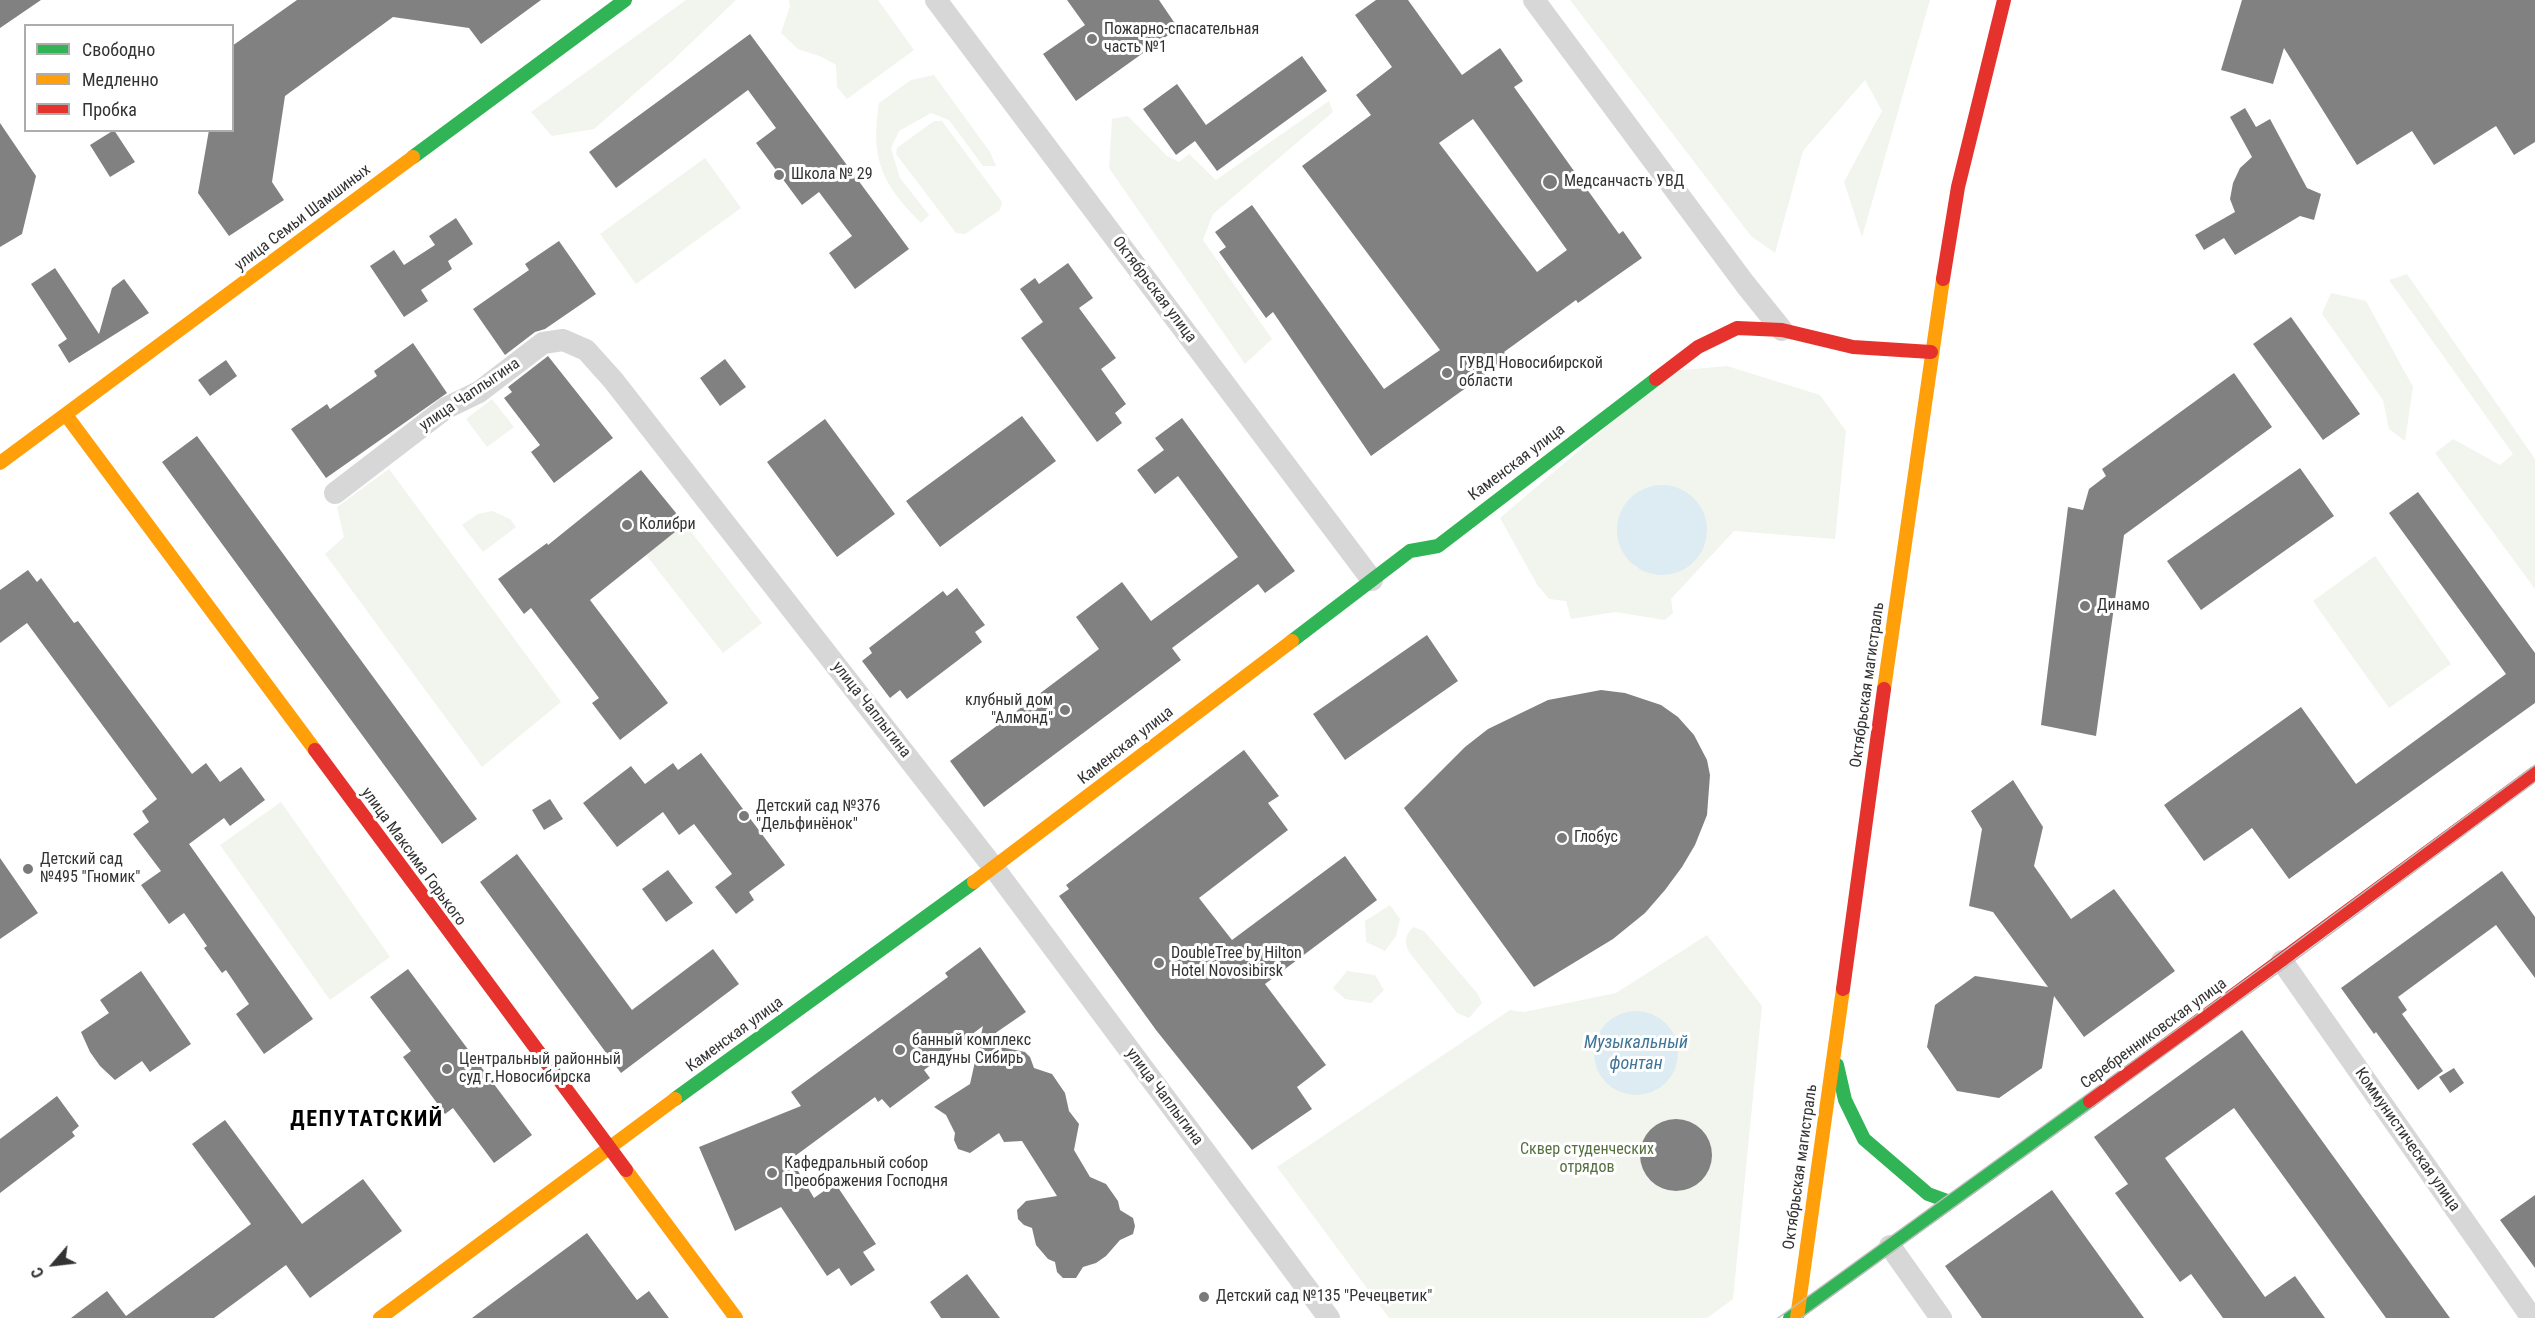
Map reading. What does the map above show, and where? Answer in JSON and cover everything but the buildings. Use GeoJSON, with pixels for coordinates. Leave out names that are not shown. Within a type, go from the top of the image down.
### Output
{"type":"FeatureCollection","features":[{"type":"Feature","properties":{"kind":"street","name":"улица Семьи Шамшиных"},"geometry":{"type":"LineString","coordinates":[[0,463],[625,0]]}},
{"type":"Feature","properties":{"kind":"street","name":"Октябрьская улица"},"geometry":{"type":"LineString","coordinates":[[936,0],[1372,580]]}},
{"type":"Feature","properties":{"kind":"street"},"geometry":{"type":"LineString","coordinates":[[1534,0],[1745,284],[1782,330]]}},
{"type":"Feature","properties":{"kind":"street","name":"Октябрьская магистраль"},"geometry":{"type":"LineString","coordinates":[[1795,1316],[1931,352],[1958,187],[2004,0]]}},
{"type":"Feature","properties":{"kind":"street","name":"Октябрьская магистраль"},"geometry":{"type":"LineString","coordinates":[[1990,61],[2018,0]]}},
{"type":"Feature","properties":{"kind":"street","name":"Каменская улица"},"geometry":{"type":"LineString","coordinates":[[380,1318],[608,1148],[994,868],[1410,551],[1438,546],[1698,347],[1737,328],[1782,330],[1853,347],[1931,352]]}},
{"type":"Feature","properties":{"kind":"street","name":"улица Чаплыгина"},"geometry":{"type":"LineString","coordinates":[[335,493],[446,408],[479,392],[543,343],[563,340],[586,350],[614,380],[994,868],[1329,1318]]}},
{"type":"Feature","properties":{"kind":"street","name":"улица Максима Горького"},"geometry":{"type":"LineString","coordinates":[[66,415],[736,1318]]}},
{"type":"Feature","properties":{"kind":"street","name":"Серебренниковская улица"},"geometry":{"type":"LineString","coordinates":[[1795,1316],[2282,961],[2535,773]]}},
{"type":"Feature","properties":{"kind":"street","name":"Коммунистическая улица"},"geometry":{"type":"LineString","coordinates":[[2282,961],[2532,1318]]}},
{"type":"Feature","properties":{"kind":"street"},"geometry":{"type":"LineString","coordinates":[[1834,1047],[1845,1100],[1864,1138],[1928,1194],[1950,1202]]}},
{"type":"Feature","properties":{"kind":"street"},"geometry":{"type":"LineString","coordinates":[[1890,1246],[1941,1318]]}},
{"type":"Feature","properties":{"kind":"green space"},"geometry":{"type":"Polygon","coordinates":[[[686,0],[736,0],[672,61],[594,129],[552,136],[531,112],[686,0]]]}},
{"type":"Feature","properties":{"kind":"green space"},"geometry":{"type":"Polygon","coordinates":[[[789,0],[878,0],[914,50],[847,99],[837,87],[836,65],[822,57],[798,49],[781,33],[790,6],[789,0]]]}},
{"type":"Feature","properties":{"kind":"green space"},"geometry":{"type":"Polygon","coordinates":[[[1570,0],[1930,0],[1862,237],[1844,182],[1882,111],[1865,80],[1803,151],[1775,253],[1751,236],[1570,0]]]}},
{"type":"Feature","properties":{"kind":"green space"},"geometry":{"type":"Polygon","coordinates":[[[934,75],[990,152],[996,166],[983,166],[949,120],[931,113],[899,131],[891,148],[900,178],[929,215],[921,223],[888,183],[878,155],[877,123],[879,103],[911,80],[934,75]]]}},
{"type":"Feature","properties":{"kind":"green space"},"geometry":{"type":"Polygon","coordinates":[[[1329,101],[1333,112],[1213,214],[1203,240],[1272,339],[1245,364],[1109,168],[1112,119],[1128,116],[1167,156],[1179,162],[1189,154],[1216,180],[1329,101]]]}},
{"type":"Feature","properties":{"kind":"green space"},"geometry":{"type":"Polygon","coordinates":[[[934,121],[942,121],[1002,202],[1000,210],[965,234],[956,233],[896,154],[897,148],[934,121]]]}},
{"type":"Feature","properties":{"kind":"green space"},"geometry":{"type":"Polygon","coordinates":[[[705,158],[741,208],[636,284],[600,234],[705,158]]]}},
{"type":"Feature","properties":{"kind":"green space"},"geometry":{"type":"Polygon","coordinates":[[[2407,274],[2535,459],[2535,589],[2435,453],[2453,439],[2500,465],[2513,454],[2389,280],[2407,274]]]}},
{"type":"Feature","properties":{"kind":"green space"},"geometry":{"type":"Polygon","coordinates":[[[2331,293],[2366,301],[2413,387],[2405,441],[2389,429],[2383,400],[2322,314],[2331,293]]]}},
{"type":"Feature","properties":{"kind":"green space"},"geometry":{"type":"Polygon","coordinates":[[[1727,366],[1820,395],[1846,431],[1835,539],[1734,531],[1671,599],[1673,613],[1665,620],[1615,612],[1571,619],[1566,601],[1549,599],[1538,586],[1500,518],[1672,371],[1727,366]],[[1688,493],[1620,546],[1627,558],[1637,568],[1694,562],[1700,553],[1706,535],[1704,518],[1688,493]]]}},
{"type":"Feature","properties":{"kind":"green space"},"geometry":{"type":"Polygon","coordinates":[[[492,399],[514,427],[487,447],[466,419],[492,399]]]}},
{"type":"Feature","properties":{"kind":"green space"},"geometry":{"type":"Polygon","coordinates":[[[389,469],[561,702],[482,767],[325,554],[344,537],[337,507],[389,469]]]}},
{"type":"Feature","properties":{"kind":"green space"},"geometry":{"type":"Polygon","coordinates":[[[492,511],[510,519],[516,527],[483,552],[462,525],[478,514],[492,511]]]}},
{"type":"Feature","properties":{"kind":"green space"},"geometry":{"type":"Polygon","coordinates":[[[685,524],[762,623],[723,653],[646,555],[685,524]]]}},
{"type":"Feature","properties":{"kind":"green space"},"geometry":{"type":"Polygon","coordinates":[[[2375,556],[2451,664],[2389,708],[2313,601],[2375,556]]]}},
{"type":"Feature","properties":{"kind":"green space"},"geometry":{"type":"Polygon","coordinates":[[[281,802],[390,957],[330,1000],[220,845],[281,802]]]}},
{"type":"Feature","properties":{"kind":"green space"},"geometry":{"type":"Polygon","coordinates":[[[1390,905],[1400,919],[1396,936],[1385,951],[1366,942],[1365,921],[1390,905]]]}},
{"type":"Feature","properties":{"kind":"green space"},"geometry":{"type":"Polygon","coordinates":[[[1413,927],[1424,931],[1477,993],[1482,1003],[1469,1018],[1457,1013],[1409,952],[1406,939],[1413,927]]]}},
{"type":"Feature","properties":{"kind":"green space","name":"Сквер студенческих отрядов"},"geometry":{"type":"Polygon","coordinates":[[[1707,935],[1762,1006],[1733,1299],[1707,1318],[1389,1318],[1277,1167],[1510,1010],[1524,1012],[1616,993],[1707,935]]]}},
{"type":"Feature","properties":{"kind":"green space"},"geometry":{"type":"Polygon","coordinates":[[[1347,971],[1375,975],[1384,990],[1371,1003],[1345,999],[1333,988],[1347,971]]]}},
{"type":"Feature","properties":{"kind":"water"},"geometry":{"type":"Polygon","coordinates":[[[1662,485],[1679,489],[1694,498],[1703,513],[1707,530],[1703,547],[1694,562],[1679,571],[1662,575],[1645,571],[1630,562],[1621,547],[1617,530],[1621,513],[1630,498],[1645,489],[1662,485]]]}},
{"type":"Feature","properties":{"kind":"water","name":"Музыкальный фонтан"},"geometry":{"type":"Polygon","coordinates":[[[1636,1011],[1652,1014],[1666,1023],[1675,1037],[1678,1053],[1675,1069],[1666,1083],[1652,1092],[1636,1095],[1620,1092],[1606,1083],[1597,1069],[1594,1053],[1597,1037],[1606,1023],[1620,1014],[1636,1011]]]}},
{"type":"Feature","properties":{"kind":"tram line"},"geometry":{"type":"LineString","coordinates":[[1778,1318],[2278,956],[2535,765]]}},
{"type":"Feature","properties":{"kind":"tram line"},"geometry":{"type":"LineString","coordinates":[[1801,1318],[2286,967],[2535,782]]}},
{"type":"Feature","properties":{"kind":"traffic: fast"},"geometry":{"type":"LineString","coordinates":[[413,157],[625,0]]}},
{"type":"Feature","properties":{"kind":"traffic: fast"},"geometry":{"type":"LineString","coordinates":[[1292,641],[1410,551],[1438,546],[1656,379]]}},
{"type":"Feature","properties":{"kind":"traffic: fast"},"geometry":{"type":"LineString","coordinates":[[675,1099],[974,882]]}},
{"type":"Feature","properties":{"kind":"traffic: fast"},"geometry":{"type":"LineString","coordinates":[[1837,1065],[1845,1100],[1864,1139],[1928,1194],[1950,1202]]}},
{"type":"Feature","properties":{"kind":"traffic: fast"},"geometry":{"type":"LineString","coordinates":[[1790,1318],[2090,1101]]}},
{"type":"Feature","properties":{"kind":"traffic: slow"},"geometry":{"type":"LineString","coordinates":[[0,463],[413,157]]}},
{"type":"Feature","properties":{"kind":"traffic: slow"},"geometry":{"type":"LineString","coordinates":[[1884,689],[1943,279]]}},
{"type":"Feature","properties":{"kind":"traffic: slow"},"geometry":{"type":"LineString","coordinates":[[66,415],[315,750]]}},
{"type":"Feature","properties":{"kind":"traffic: slow"},"geometry":{"type":"LineString","coordinates":[[974,882],[1292,641]]}},
{"type":"Feature","properties":{"kind":"traffic: slow"},"geometry":{"type":"LineString","coordinates":[[1797,1318],[1843,989]]}},
{"type":"Feature","properties":{"kind":"traffic: slow"},"geometry":{"type":"LineString","coordinates":[[380,1318],[675,1099]]}},
{"type":"Feature","properties":{"kind":"traffic: slow"},"geometry":{"type":"LineString","coordinates":[[626,1170],[736,1318]]}},
{"type":"Feature","properties":{"kind":"traffic: jam"},"geometry":{"type":"LineString","coordinates":[[1943,279],[1958,187],[2004,0]]}},
{"type":"Feature","properties":{"kind":"traffic: jam"},"geometry":{"type":"LineString","coordinates":[[1656,379],[1698,347],[1737,328],[1782,330],[1853,347],[1931,352]]}},
{"type":"Feature","properties":{"kind":"traffic: jam"},"geometry":{"type":"LineString","coordinates":[[1843,989],[1884,689]]}},
{"type":"Feature","properties":{"kind":"traffic: jam"},"geometry":{"type":"LineString","coordinates":[[315,750],[626,1170]]}},
{"type":"Feature","properties":{"kind":"traffic: jam"},"geometry":{"type":"LineString","coordinates":[[2090,1101],[2535,773]]}},
{"type":"Feature","properties":{"kind":"place","name":"Пожарно-спасательная часть №1"},"geometry":{"type":"Point","coordinates":[1092,39]}},
{"type":"Feature","properties":{"kind":"place","name":"Школа № 29"},"geometry":{"type":"Point","coordinates":[779,175]}},
{"type":"Feature","properties":{"kind":"place","name":"Медсанчасть УВД"},"geometry":{"type":"Point","coordinates":[1550,182]}},
{"type":"Feature","properties":{"kind":"place","name":"ГУВД Новосибирской области"},"geometry":{"type":"Point","coordinates":[1447,373]}},
{"type":"Feature","properties":{"kind":"place","name":"Колибри"},"geometry":{"type":"Point","coordinates":[627,525]}},
{"type":"Feature","properties":{"kind":"place","name":"Динамо"},"geometry":{"type":"Point","coordinates":[2085,606]}},
{"type":"Feature","properties":{"kind":"place","name":"клубный дом \"Алмонд\""},"geometry":{"type":"Point","coordinates":[1065,710]}},
{"type":"Feature","properties":{"kind":"place","name":"Детский сад №376 \"Дельфинёнок\""},"geometry":{"type":"Point","coordinates":[744,816]}},
{"type":"Feature","properties":{"kind":"place","name":"Глобус"},"geometry":{"type":"Point","coordinates":[1562,838]}},
{"type":"Feature","properties":{"kind":"place","name":"Детский сад №495 \"Гномик\""},"geometry":{"type":"Point","coordinates":[28,869]}},
{"type":"Feature","properties":{"kind":"place","name":"DoubleTree by Hilton Hotel Novosibirsk"},"geometry":{"type":"Point","coordinates":[1159,963]}},
{"type":"Feature","properties":{"kind":"place","name":"банный комплекс Сандуны Сибирь"},"geometry":{"type":"Point","coordinates":[900,1050]}},
{"type":"Feature","properties":{"kind":"place","name":"Центральный районный суд г.Новосибирска"},"geometry":{"type":"Point","coordinates":[447,1069]}},
{"type":"Feature","properties":{"kind":"place","name":"Кафедральный собор Преображения Господня"},"geometry":{"type":"Point","coordinates":[772,1173]}},
{"type":"Feature","properties":{"kind":"place","name":"Детский сад №135 \"Речецветик\""},"geometry":{"type":"Point","coordinates":[1204,1297]}},
{"type":"Feature","properties":{"kind":"district","name":"ДЕПУТАТСКИЙ"},"geometry":{"type":"Point","coordinates":[367,1120]}}]}
